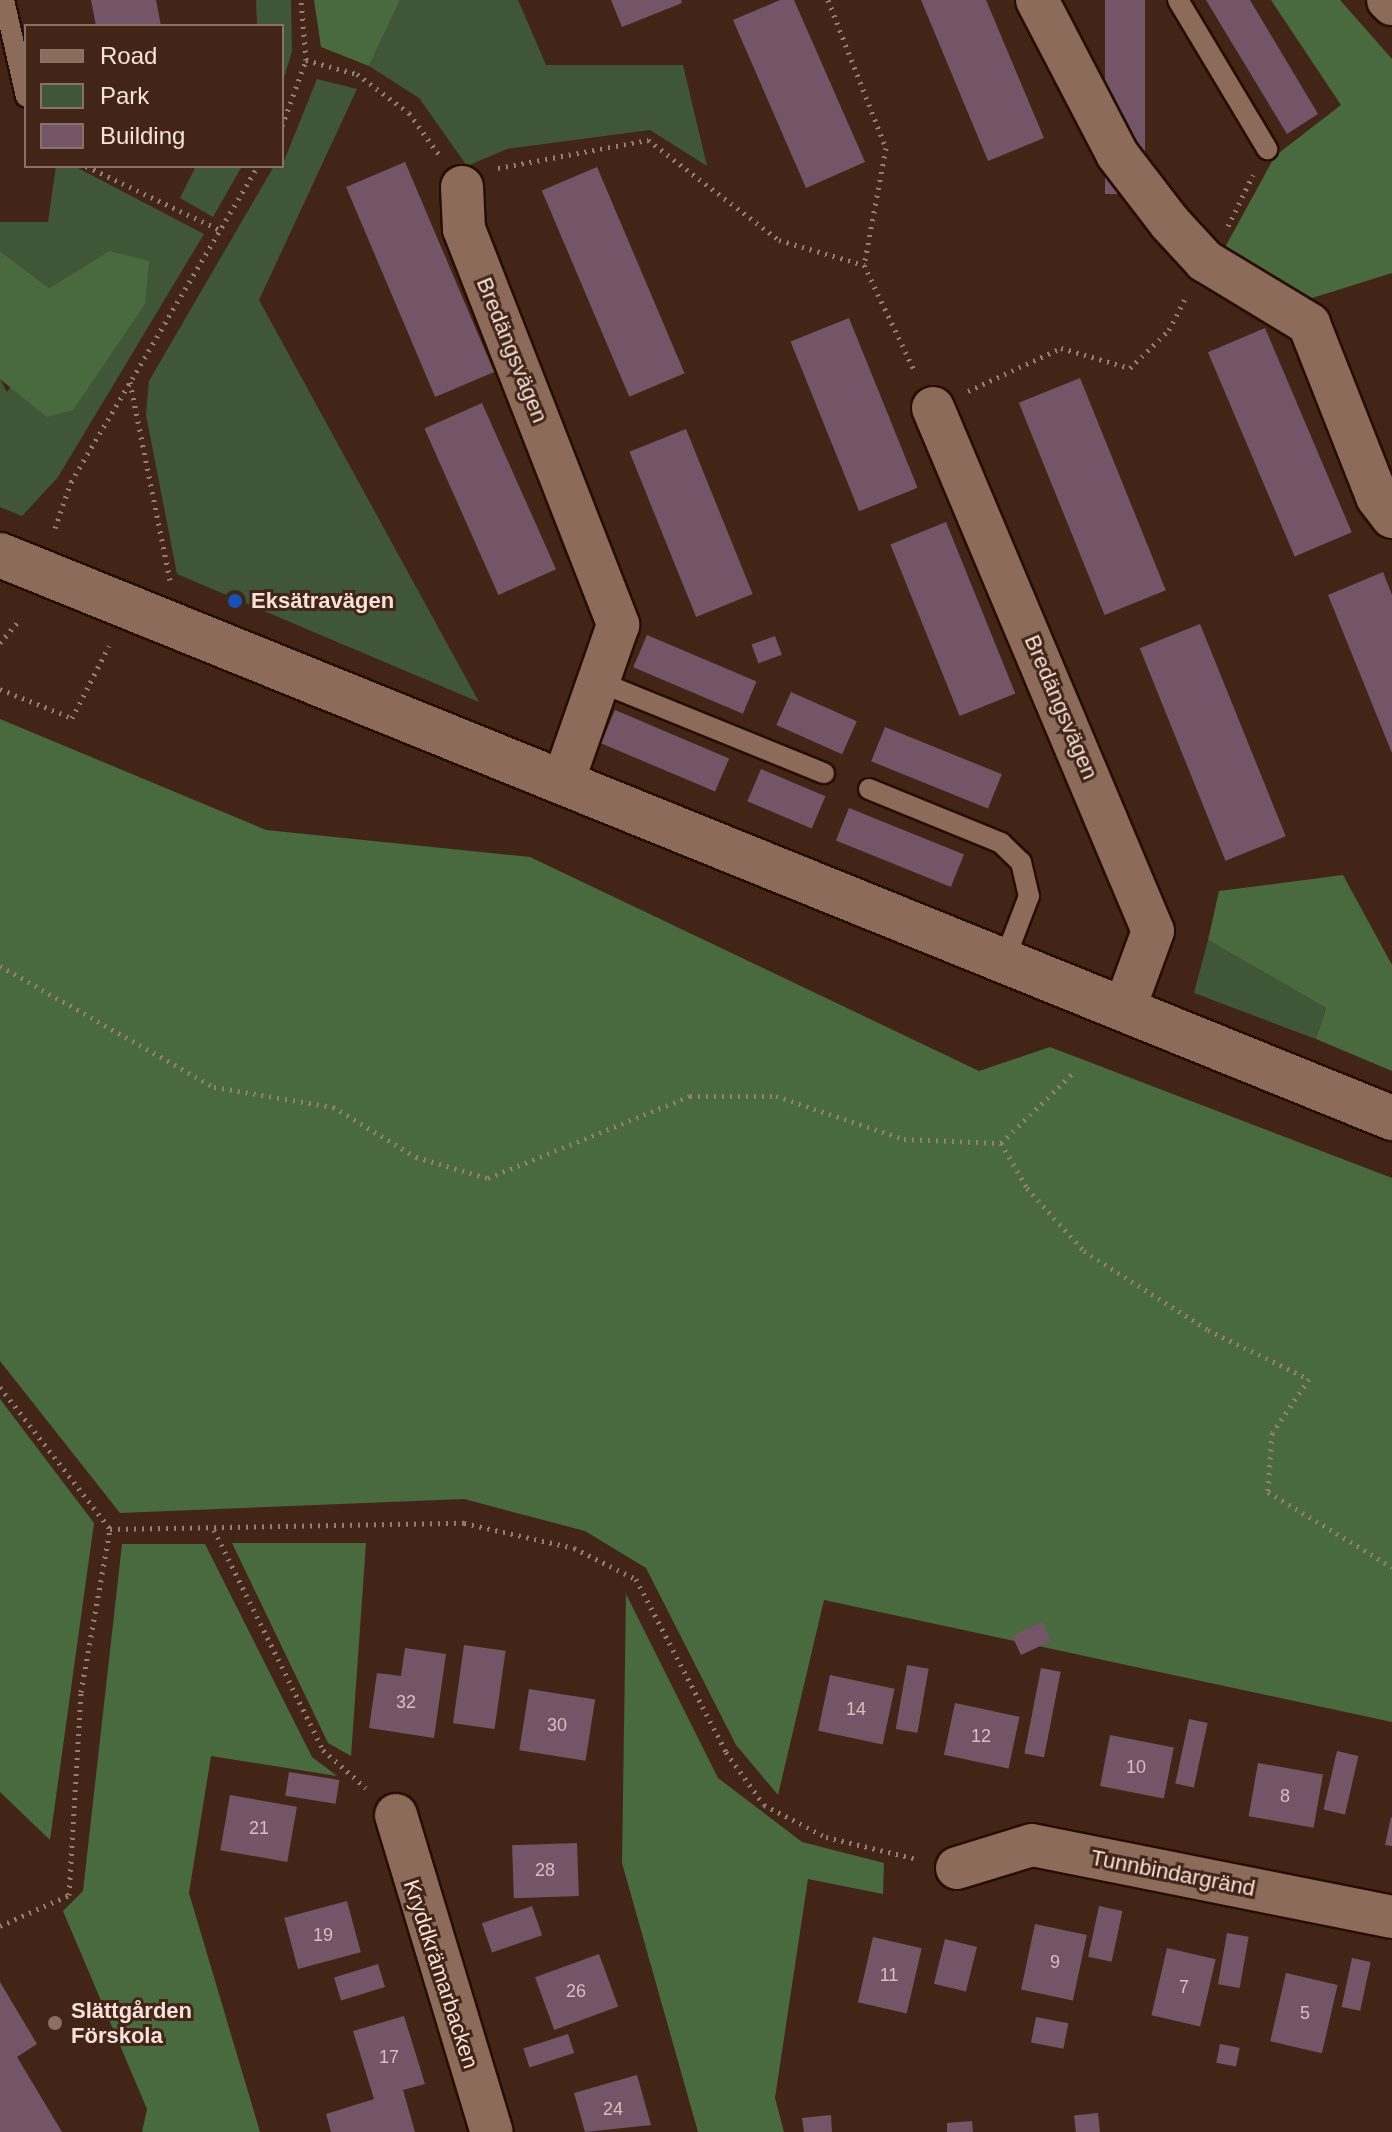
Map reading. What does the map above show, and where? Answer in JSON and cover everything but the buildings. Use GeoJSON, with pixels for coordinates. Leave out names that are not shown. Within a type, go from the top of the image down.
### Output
{"type":"FeatureCollection","features":[{"type":"Feature","properties":{"kind":"street"},"geometry":{"type":"LineString","coordinates":[[1037,0],[1117,154],[1205,261],[1309,324],[1377,497],[1392,517]]}},
{"type":"Feature","properties":{"kind":"street","name":"Bredängsvägen"},"geometry":{"type":"LineString","coordinates":[[462,187],[464,229],[612,601],[618,625],[563,782]]}},
{"type":"Feature","properties":{"kind":"street","name":"Bredängsvägen"},"geometry":{"type":"LineString","coordinates":[[933,408],[1153,931],[1124,1010]]}},
{"type":"Feature","properties":{"kind":"street"},"geometry":{"type":"LineString","coordinates":[[0,555],[1392,1118]]}},
{"type":"Feature","properties":{"kind":"street","name":"Kryddkrämarbacken"},"geometry":{"type":"LineString","coordinates":[[396,1815],[492,2132]]}},
{"type":"Feature","properties":{"kind":"street","name":"Tunnbindargränd"},"geometry":{"type":"LineString","coordinates":[[957,1868],[1032,1845],[1392,1917]]}},
{"type":"Feature","properties":{"kind":"lane"},"geometry":{"type":"LineString","coordinates":[[4,0],[24,88]]}},
{"type":"Feature","properties":{"kind":"lane"},"geometry":{"type":"LineString","coordinates":[[1178,0],[1266,147]]}},
{"type":"Feature","properties":{"kind":"lane"},"geometry":{"type":"LineString","coordinates":[[597,681],[824,773]]}},
{"type":"Feature","properties":{"kind":"lane"},"geometry":{"type":"LineString","coordinates":[[869,789],[1001,843],[1021,862],[1029,896],[1004,961]]}},
{"type":"Feature","properties":{"kind":"path"},"geometry":{"type":"LineString","coordinates":[[284,120],[306,60],[301,0]]}},
{"type":"Feature","properties":{"kind":"path"},"geometry":{"type":"LineString","coordinates":[[828,0],[886,148],[864,265],[933,408],[1061,348],[1130,368],[1169,330],[1205,261],[1240,207],[1266,147]]}},
{"type":"Feature","properties":{"kind":"path"},"geometry":{"type":"LineString","coordinates":[[306,60],[357,74],[409,113],[462,187],[513,161],[648,140],[779,240],[864,265]]}},
{"type":"Feature","properties":{"kind":"path"},"geometry":{"type":"LineString","coordinates":[[90,168],[220,230]]}},
{"type":"Feature","properties":{"kind":"path"},"geometry":{"type":"LineString","coordinates":[[55,528],[71,482],[257,168]]}},
{"type":"Feature","properties":{"kind":"path"},"geometry":{"type":"LineString","coordinates":[[130,381],[179,627]]}},
{"type":"Feature","properties":{"kind":"path"},"geometry":{"type":"LineString","coordinates":[[0,689],[72,718],[129,607]]}},
{"type":"Feature","properties":{"kind":"path"},"geometry":{"type":"LineString","coordinates":[[0,643],[19,620]]}},
{"type":"Feature","properties":{"kind":"path"},"geometry":{"type":"LineString","coordinates":[[0,966],[214,1087],[333,1107],[416,1157],[488,1178],[690,1096],[776,1096],[904,1139],[1001,1143],[1073,1073]]}},
{"type":"Feature","properties":{"kind":"path"},"geometry":{"type":"LineString","coordinates":[[1001,1143],[1027,1188],[1084,1251],[1208,1330],[1309,1379],[1272,1433],[1268,1492],[1392,1567]]}},
{"type":"Feature","properties":{"kind":"path"},"geometry":{"type":"LineString","coordinates":[[0,1387],[110,1529],[81,1692],[69,1895],[0,1926]]}},
{"type":"Feature","properties":{"kind":"path"},"geometry":{"type":"LineString","coordinates":[[110,1529],[214,1530],[464,1523],[574,1548],[636,1579],[726,1752],[764,1805],[826,1837],[957,1868]]}},
{"type":"Feature","properties":{"kind":"path"},"geometry":{"type":"LineString","coordinates":[[214,1530],[323,1750],[396,1815]]}},
{"type":"Feature","properties":{"kind":"green space"},"geometry":{"type":"Polygon","coordinates":[[[256,0],[291,0],[292,51],[284,77],[284,24],[257,24],[256,0]]]}},
{"type":"Feature","properties":{"kind":"green space"},"geometry":{"type":"Polygon","coordinates":[[[314,0],[400,0],[369,66],[321,47],[314,0]]]}},
{"type":"Feature","properties":{"kind":"green space"},"geometry":{"type":"Polygon","coordinates":[[[400,0],[518,0],[546,65],[683,65],[707,166],[650,130],[507,149],[467,166],[419,98],[369,66],[400,0]]]}},
{"type":"Feature","properties":{"kind":"green space"},"geometry":{"type":"Polygon","coordinates":[[[1271,0],[1340,0],[1392,59],[1392,273],[1312,298],[1267,281],[1223,251],[1275,156],[1341,105],[1271,0]]]}},
{"type":"Feature","properties":{"kind":"green space"},"geometry":{"type":"Polygon","coordinates":[[[317,79],[357,89],[259,300],[479,702],[177,574],[146,415],[149,381],[273,168],[284,168],[284,161],[317,79]]]}},
{"type":"Feature","properties":{"kind":"green space"},"geometry":{"type":"Polygon","coordinates":[[[56,168],[78,168],[204,234],[58,477],[22,516],[0,507],[0,379],[7,392],[109,251],[49,288],[0,251],[0,222],[48,222],[56,168]]]}},
{"type":"Feature","properties":{"kind":"green space"},"geometry":{"type":"Polygon","coordinates":[[[195,168],[241,168],[213,217],[180,198],[195,168]]]}},
{"type":"Feature","properties":{"kind":"green space"},"geometry":{"type":"Polygon","coordinates":[[[0,251],[49,288],[109,251],[149,261],[145,304],[73,410],[47,417],[0,379],[0,251]]]}},
{"type":"Feature","properties":{"kind":"green space"},"geometry":{"type":"Polygon","coordinates":[[[0,719],[266,830],[530,857],[979,1071],[1050,1047],[1392,1178],[1392,1722],[824,1600],[778,1795],[736,1745],[646,1568],[585,1531],[464,1499],[120,1513],[0,1361],[0,719]]]}},
{"type":"Feature","properties":{"kind":"green space"},"geometry":{"type":"Polygon","coordinates":[[[1343,875],[1392,965],[1392,1071],[1316,1039],[1326,1008],[1208,940],[1219,891],[1343,875]]]}},
{"type":"Feature","properties":{"kind":"green space"},"geometry":{"type":"Polygon","coordinates":[[[1208,940],[1326,1008],[1316,1039],[1194,993],[1208,940]]]}},
{"type":"Feature","properties":{"kind":"green space"},"geometry":{"type":"Polygon","coordinates":[[[0,1399],[94,1523],[50,1840],[0,1792],[0,1399]]]}},
{"type":"Feature","properties":{"kind":"green space"},"geometry":{"type":"Polygon","coordinates":[[[232,1543],[366,1543],[351,1756],[328,1743],[232,1543]]]}},
{"type":"Feature","properties":{"kind":"green space"},"geometry":{"type":"Polygon","coordinates":[[[122,1544],[205,1544],[312,1757],[337,1776],[211,1756],[189,1893],[260,2132],[142,2132],[147,2109],[63,1911],[83,1891],[122,1544]]]}},
{"type":"Feature","properties":{"kind":"green space"},"geometry":{"type":"Polygon","coordinates":[[[626,1594],[718,1778],[802,1842],[884,1863],[883,1894],[808,1879],[775,2098],[784,2132],[698,2132],[622,1863],[626,1594]]]}},
{"type":"Feature","properties":{"kind":"place","name":"Eksätravägen"},"geometry":{"type":"Point","coordinates":[235,601]}},
{"type":"Feature","properties":{"kind":"place","name":"Slättgården Förskola"},"geometry":{"type":"Point","coordinates":[55,2023]}}]}
